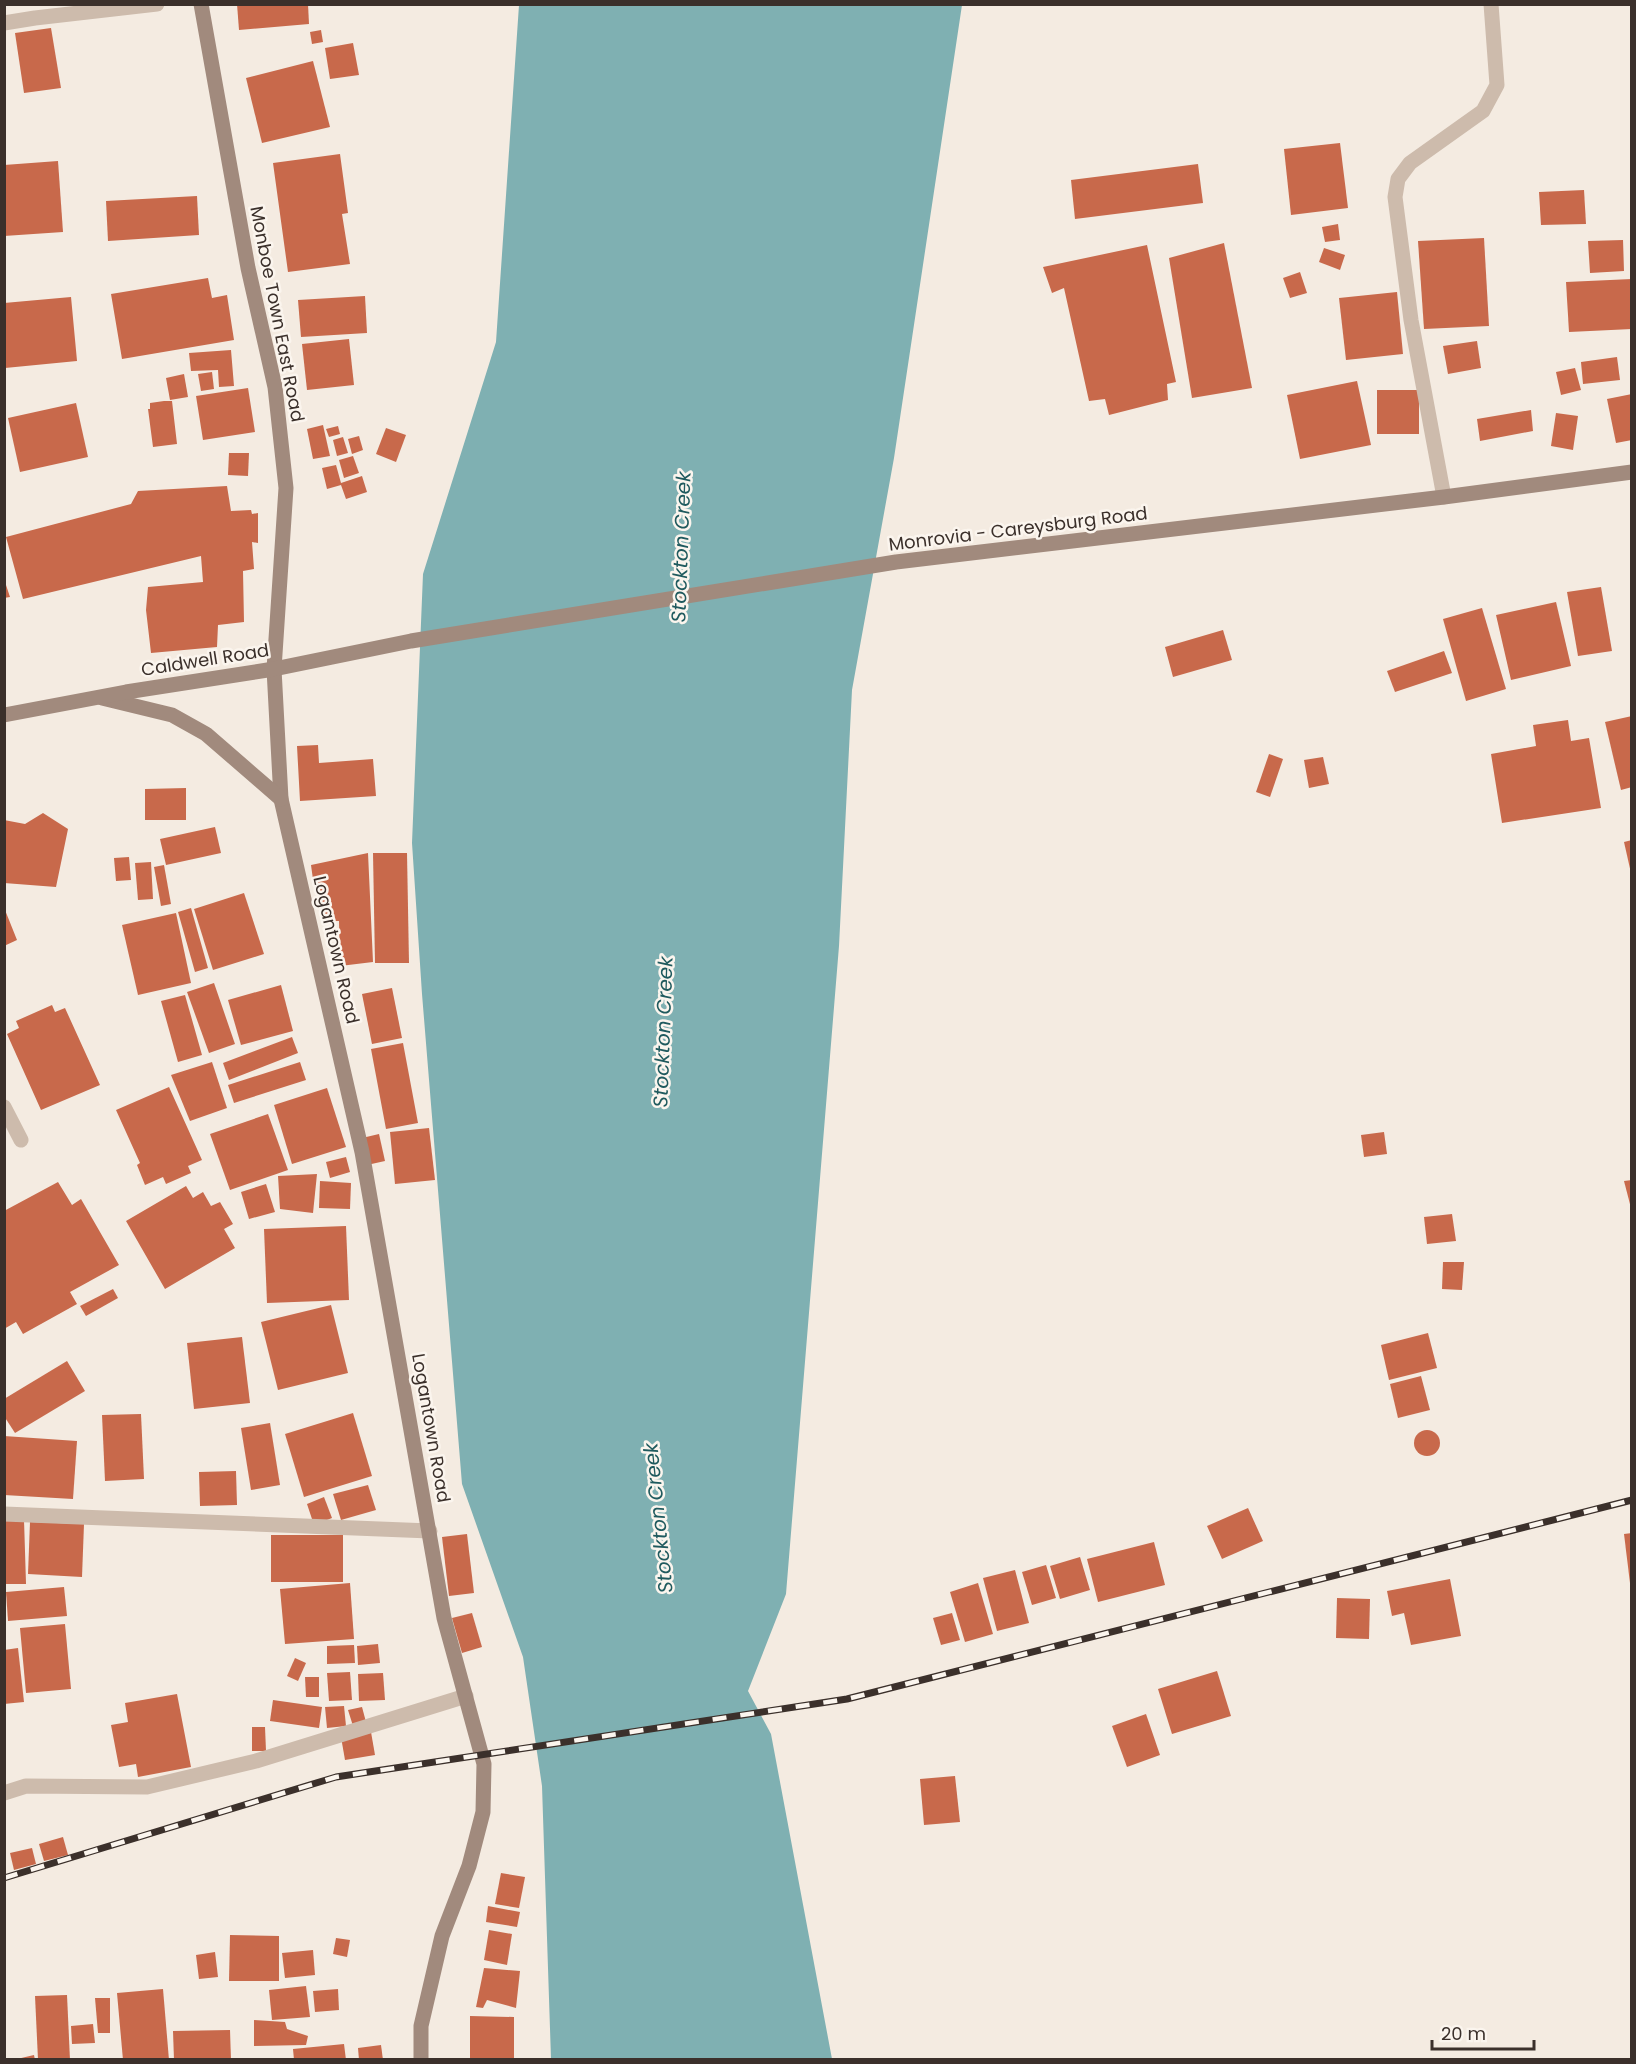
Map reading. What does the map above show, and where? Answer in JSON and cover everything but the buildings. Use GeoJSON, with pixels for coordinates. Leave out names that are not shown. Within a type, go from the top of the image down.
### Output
{"type":"FeatureCollection","features":[{"type":"Feature","properties":{"kind":"street"},"geometry":{"type":"LineString","coordinates":[[4,23],[157,4]]}},
{"type":"Feature","properties":{"kind":"street","name":"Monboe Town East Road"},"geometry":{"type":"LineString","coordinates":[[201,4],[248,268],[275,387],[286,489],[274,669]]}},
{"type":"Feature","properties":{"kind":"street"},"geometry":{"type":"LineString","coordinates":[[1444,498],[1411,320],[1395,197],[1398,179],[1410,164],[1483,111],[1497,85],[1491,4]]}},
{"type":"Feature","properties":{"kind":"street","name":"Monrovia - Careysburg Road"},"geometry":{"type":"LineString","coordinates":[[411,641],[896,562],[1444,498],[1632,472]]}},
{"type":"Feature","properties":{"kind":"street","name":"Caldwell Road"},"geometry":{"type":"LineString","coordinates":[[4,715],[98,697],[274,669],[411,641]]}},
{"type":"Feature","properties":{"kind":"street","name":"Logantown Road"},"geometry":{"type":"LineString","coordinates":[[274,669],[281,799],[362,1152],[444,1618],[484,1764],[483,1812],[469,1866],[442,1936],[421,2026],[421,2060]]}},
{"type":"Feature","properties":{"kind":"street"},"geometry":{"type":"LineString","coordinates":[[98,697],[172,715],[206,734],[281,799]]}},
{"type":"Feature","properties":{"kind":"street"},"geometry":{"type":"LineString","coordinates":[[4,1107],[21,1140]]}},
{"type":"Feature","properties":{"kind":"street"},"geometry":{"type":"LineString","coordinates":[[4,1514],[429,1531]]}},
{"type":"Feature","properties":{"kind":"street"},"geometry":{"type":"LineString","coordinates":[[4,1793],[26,1786],[147,1787],[256,1761],[466,1696]]}},
{"type":"Feature","properties":{"kind":"water","name":"Stockton Creek"},"geometry":{"type":"Polygon","coordinates":[[[519,5],[962,5],[894,458],[852,690],[839,946],[786,1594],[748,1691],[771,1734],[832,2059],[551,2059],[542,1786],[523,1657],[462,1484],[412,843],[423,574],[496,342],[519,5]]]}},
{"type":"Feature","properties":{"kind":"railway"},"geometry":{"type":"LineString","coordinates":[[4,1878],[336,1777],[847,1699],[1632,1500]]}}]}
